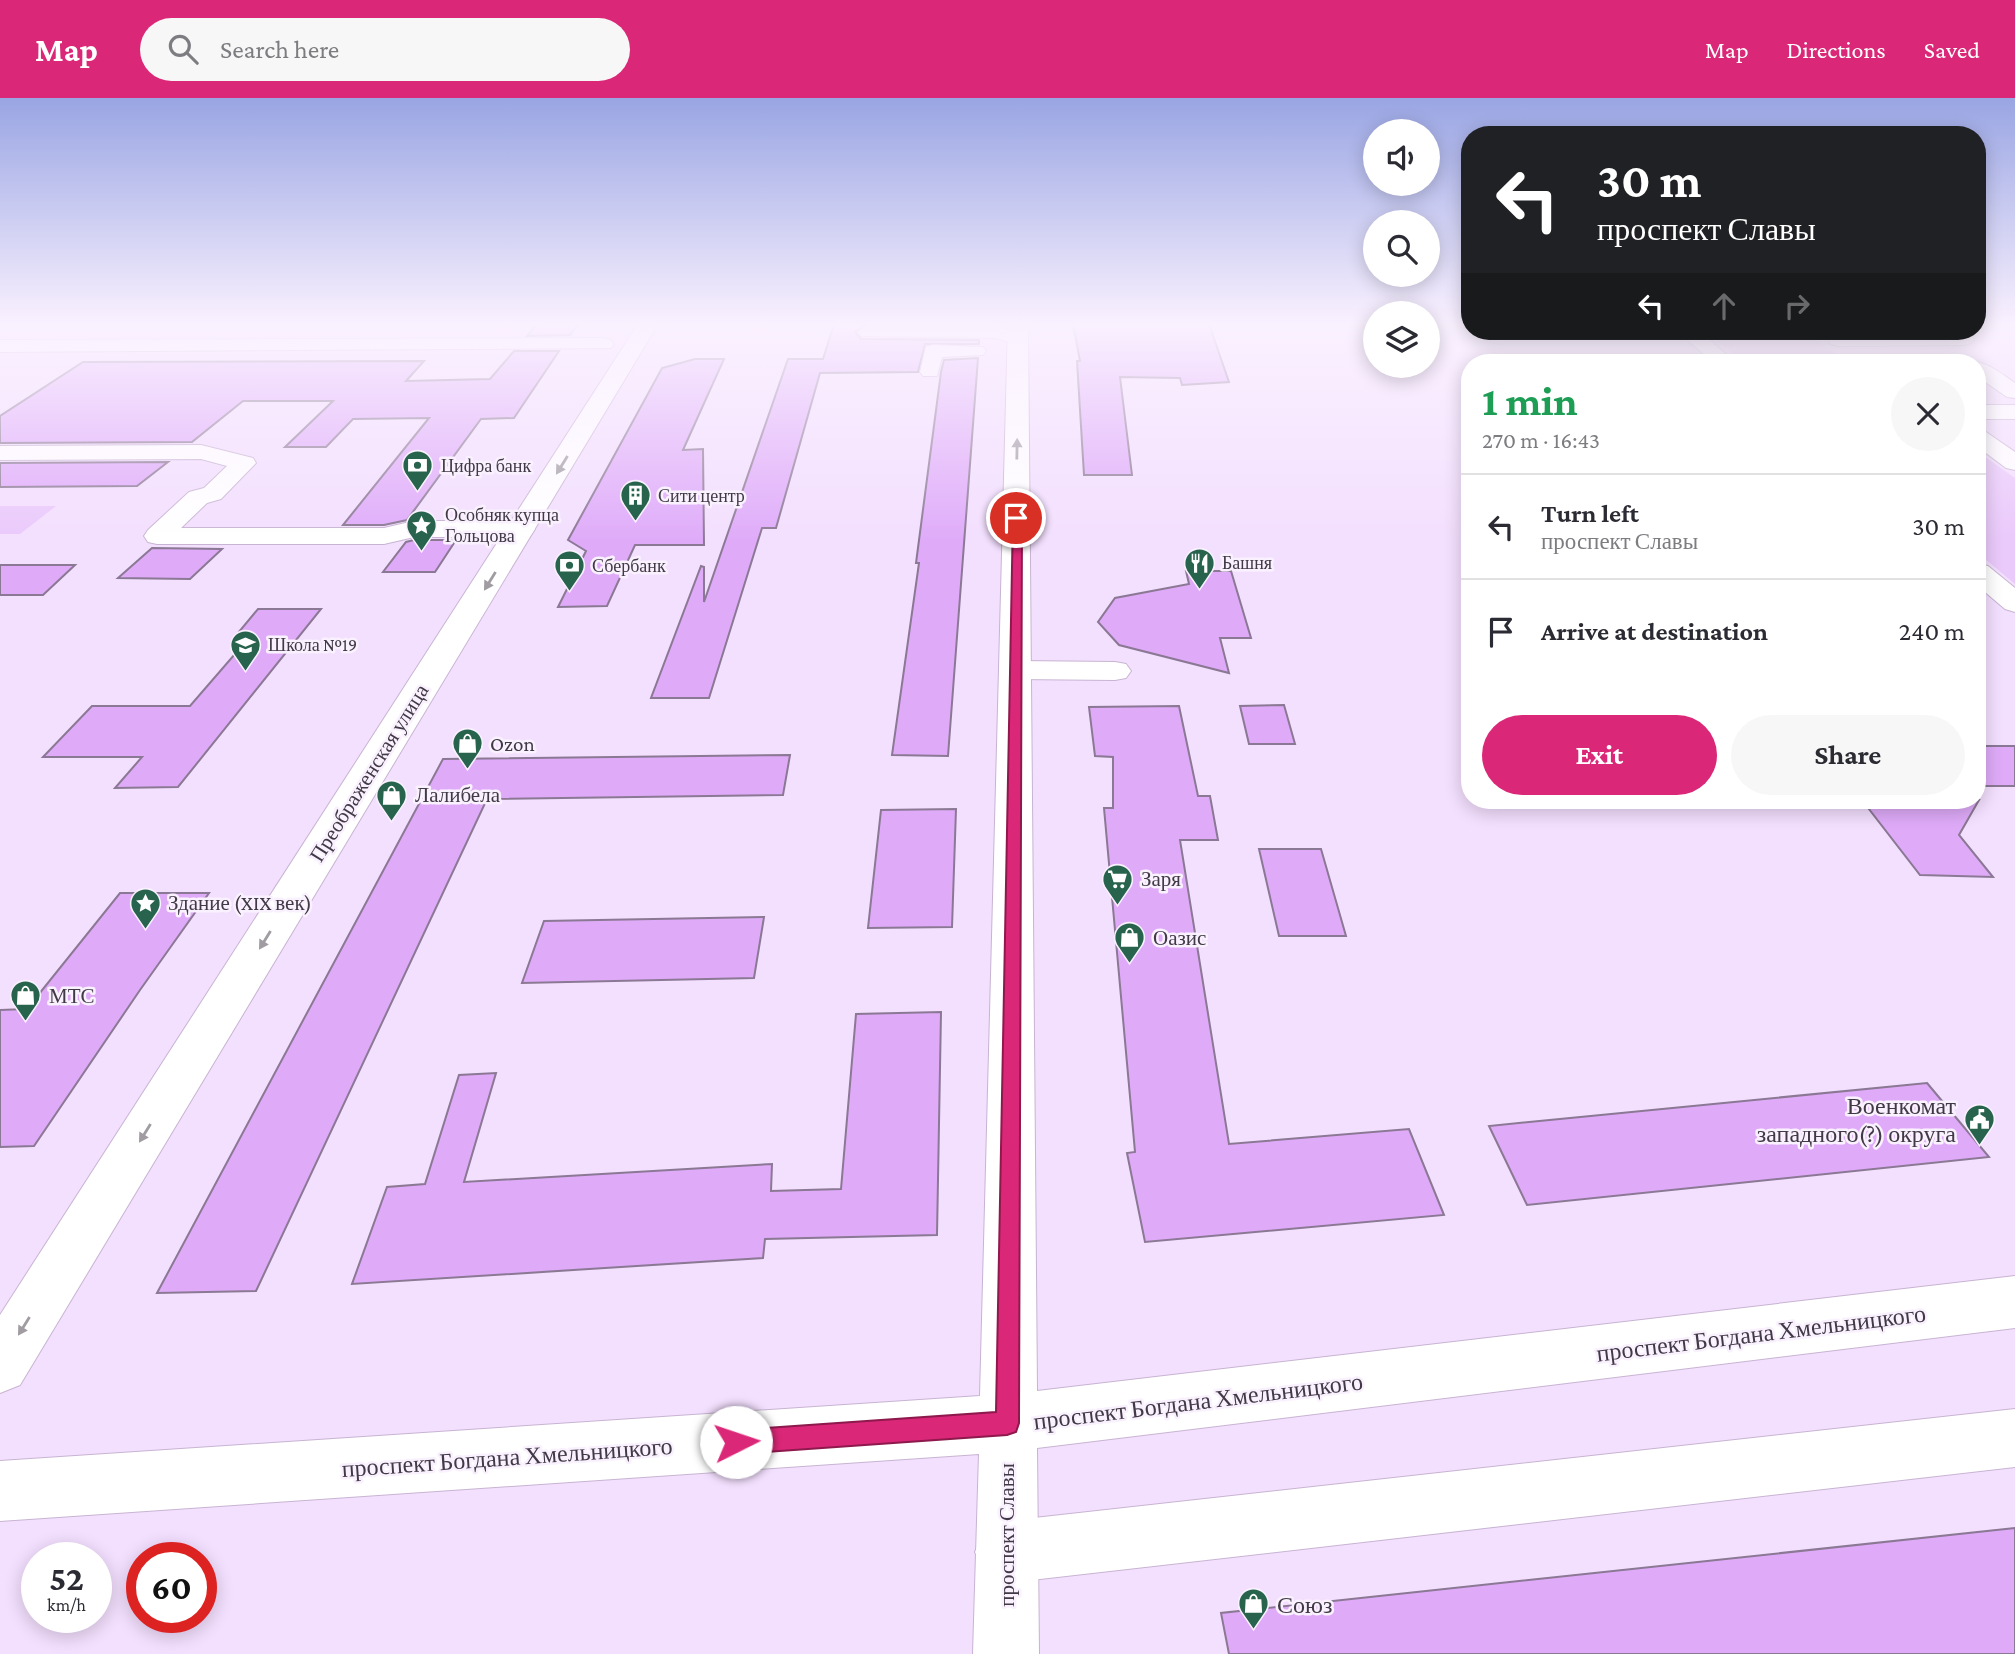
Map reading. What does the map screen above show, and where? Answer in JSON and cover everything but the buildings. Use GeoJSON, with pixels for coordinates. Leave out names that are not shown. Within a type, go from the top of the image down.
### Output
{"type":"FeatureCollection","features":[{"type":"Feature","properties":{"kind":"main road","name":"Преображенская улица"},"geometry":{"type":"LineString","coordinates":[[0,1365],[603,397]]}},
{"type":"Feature","properties":{"kind":"main road","name":"проспект Славы"},"geometry":{"type":"LineString","coordinates":[[1006,1654],[1017,397]]}},
{"type":"Feature","properties":{"kind":"main road"},"geometry":{"type":"LineString","coordinates":[[1986,412],[2015,412]]}},
{"type":"Feature","properties":{"kind":"main road"},"geometry":{"type":"LineString","coordinates":[[1986,428],[2015,428]]}},
{"type":"Feature","properties":{"kind":"main road"},"geometry":{"type":"LineString","coordinates":[[1986,443],[2015,463]]}},
{"type":"Feature","properties":{"kind":"main road"},"geometry":{"type":"LineString","coordinates":[[0,453],[201,452],[244,463],[212,494],[198,498],[157,536],[384,536],[414,528],[522,529]]}},
{"type":"Feature","properties":{"kind":"main road"},"geometry":{"type":"LineString","coordinates":[[1986,579],[2015,603]]}},
{"type":"Feature","properties":{"kind":"main road"},"geometry":{"type":"LineString","coordinates":[[1015,670],[1115,671]]}},
{"type":"Feature","properties":{"kind":"main road","name":"проспект Богдана Хмельницкого"},"geometry":{"type":"LineString","coordinates":[[0,1491],[1007,1423],[2015,1302]]}},
{"type":"Feature","properties":{"kind":"main road"},"geometry":{"type":"LineString","coordinates":[[1006,1552],[2015,1438]]}},
{"type":"Feature","properties":{"kind":"shaded area"},"geometry":{"type":"Polygon","coordinates":[[[1986,458],[2015,478],[2015,584],[1986,560],[1986,458]]]}},
{"type":"Feature","properties":{"kind":"shaded area"},"geometry":{"type":"Polygon","coordinates":[[[0,506],[56,506],[20,534],[0,534],[0,506]]]}},
{"type":"Feature","properties":{"kind":"place","name":"Цифра банк"},"geometry":{"type":"Point","coordinates":[418,493]}},
{"type":"Feature","properties":{"kind":"place","name":"Сити центр"},"geometry":{"type":"Point","coordinates":[635,523]}},
{"type":"Feature","properties":{"kind":"place","name":"Особняк купца Гольцова"},"geometry":{"type":"Point","coordinates":[422,552]}},
{"type":"Feature","properties":{"kind":"place","name":"Башня"},"geometry":{"type":"Point","coordinates":[1199,590]}},
{"type":"Feature","properties":{"kind":"place","name":"Сбербанк"},"geometry":{"type":"Point","coordinates":[569,593]}},
{"type":"Feature","properties":{"kind":"place","name":"Школа №19"},"geometry":{"type":"Point","coordinates":[245,672]}},
{"type":"Feature","properties":{"kind":"place","name":"Ozon"},"geometry":{"type":"Point","coordinates":[467,771]}},
{"type":"Feature","properties":{"kind":"place","name":"Лалибела"},"geometry":{"type":"Point","coordinates":[392,822]}},
{"type":"Feature","properties":{"kind":"place","name":"Заря"},"geometry":{"type":"Point","coordinates":[1118,906]}},
{"type":"Feature","properties":{"kind":"place","name":"Здание (XIX век)"},"geometry":{"type":"Point","coordinates":[145,930]}},
{"type":"Feature","properties":{"kind":"place","name":"Оазис"},"geometry":{"type":"Point","coordinates":[1130,965]}},
{"type":"Feature","properties":{"kind":"place","name":"МТС"},"geometry":{"type":"Point","coordinates":[26,1023]}},
{"type":"Feature","properties":{"kind":"place","name":"Военкомат западного(?) округа"},"geometry":{"type":"Point","coordinates":[1979,1146]}},
{"type":"Feature","properties":{"kind":"place","name":"Союз"},"geometry":{"type":"Point","coordinates":[1254,1631]}},
{"type":"Feature","properties":{"kind":"route"},"geometry":{"type":"LineString","coordinates":[[736,1442],[1007,1423],[1016,518]]}}]}
